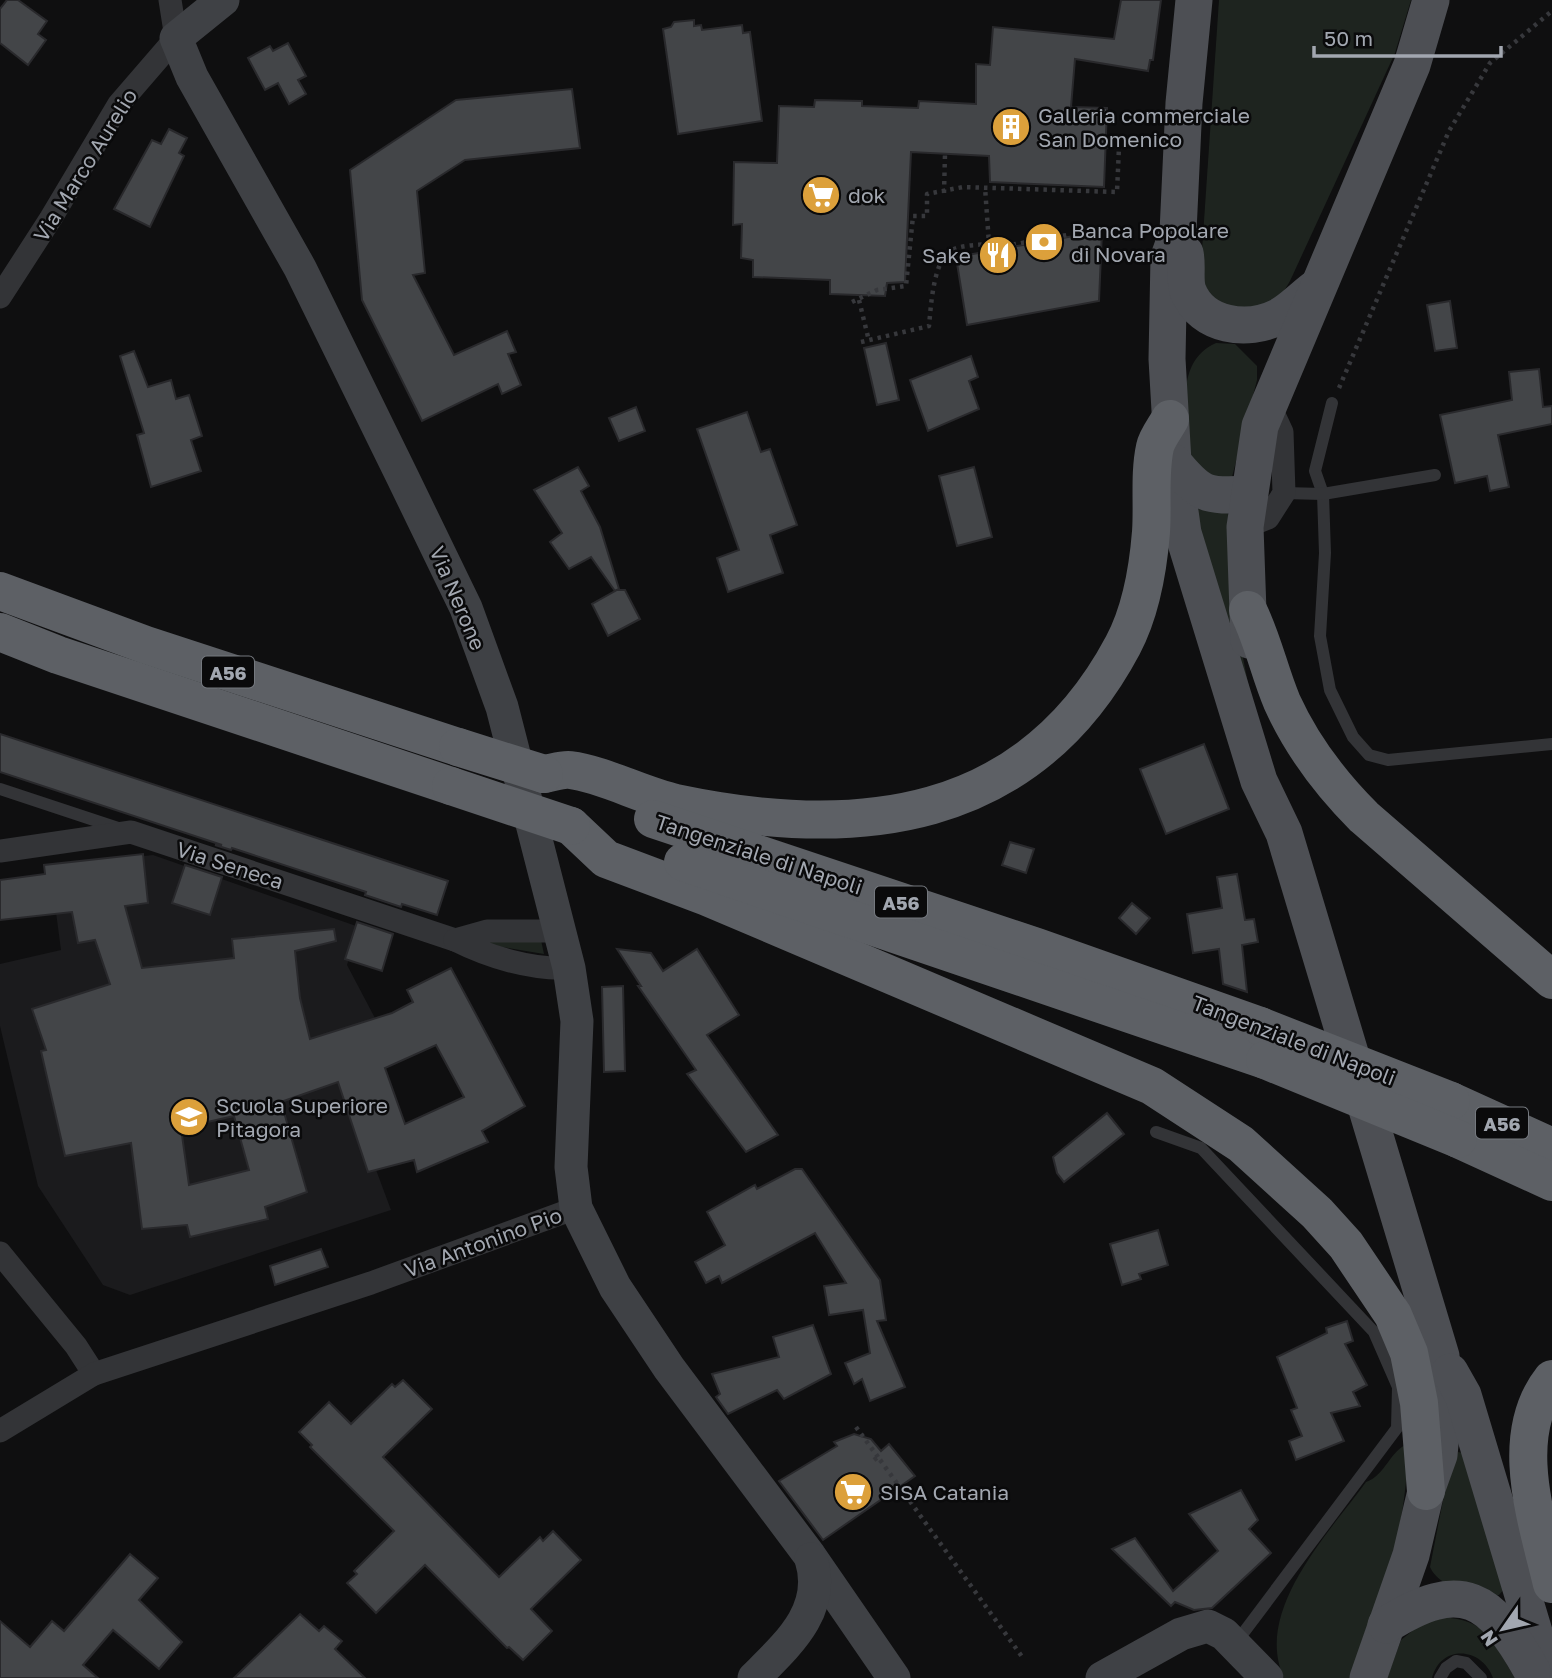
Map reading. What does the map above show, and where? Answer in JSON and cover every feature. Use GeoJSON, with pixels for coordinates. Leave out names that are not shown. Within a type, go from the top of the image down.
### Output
{"type":"FeatureCollection","features":[{"type":"Feature","properties":{"kind":"highway"},"geometry":{"type":"LineString","coordinates":[[544,774],[569,770],[695,807],[786,820],[825,821],[898,815],[939,804],[1007,772],[1035,752],[1088,701],[1123,644],[1146,575],[1155,446],[1170,419]]}},
{"type":"Feature","properties":{"kind":"highway","name":"Tangenziale di Napoli"},"geometry":{"type":"LineString","coordinates":[[0,591],[146,645],[544,774],[582,796],[1024,943],[1262,1043],[1552,1182]]}},
{"type":"Feature","properties":{"kind":"highway"},"geometry":{"type":"LineString","coordinates":[[1248,610],[1263,640],[1282,702],[1309,751],[1338,790],[1364,817],[1552,979]]}},
{"type":"Feature","properties":{"kind":"highway","name":"Tangenziale di Napoli"},"geometry":{"type":"LineString","coordinates":[[0,632],[58,655],[571,826],[1451,1101],[1552,1147]]}},
{"type":"Feature","properties":{"kind":"highway"},"geometry":{"type":"LineString","coordinates":[[571,826],[606,859],[719,902],[1152,1086],[1241,1144],[1300,1194],[1325,1221],[1371,1280],[1393,1315],[1409,1353],[1419,1403],[1426,1491]]}},
{"type":"Feature","properties":{"kind":"highway"},"geometry":{"type":"LineString","coordinates":[[1552,1380],[1533,1415],[1529,1467],[1532,1495],[1552,1584]]}},
{"type":"Feature","properties":{"kind":"main road"},"geometry":{"type":"LineString","coordinates":[[1194,0],[1184,103],[1178,232],[1170,257],[1167,359],[1170,419],[1183,533],[1259,781],[1284,833],[1441,1356],[1463,1395],[1537,1642],[1538,1678]]}},
{"type":"Feature","properties":{"kind":"main road"},"geometry":{"type":"LineString","coordinates":[[1284,833],[1278,777],[1248,637],[1248,610],[1259,505],[1260,426],[1435,6]]}},
{"type":"Feature","properties":{"kind":"main road"},"geometry":{"type":"LineString","coordinates":[[1178,232],[1187,261],[1188,290],[1201,309],[1214,318],[1246,326],[1261,323],[1280,316],[1317,287]]}},
{"type":"Feature","properties":{"kind":"main road"},"geometry":{"type":"LineString","coordinates":[[1174,462],[1193,486],[1204,494],[1259,505]]}},
{"type":"Feature","properties":{"kind":"main road"},"geometry":{"type":"LineString","coordinates":[[1368,1678],[1411,1555],[1426,1491],[1439,1455],[1443,1429],[1441,1356]]}},
{"type":"Feature","properties":{"kind":"main road"},"geometry":{"type":"LineString","coordinates":[[1386,1626],[1432,1600],[1449,1597],[1467,1601],[1499,1620],[1538,1678]]}},
{"type":"Feature","properties":{"kind":"street"},"geometry":{"type":"LineString","coordinates":[[170,0],[176,38],[223,0]]}},
{"type":"Feature","properties":{"kind":"street","name":"Via Marco Aurelio"},"geometry":{"type":"LineString","coordinates":[[0,297],[119,104],[176,38]]}},
{"type":"Feature","properties":{"kind":"street","name":"Via Nerone"},"geometry":{"type":"LineString","coordinates":[[176,38],[192,77],[300,268],[466,608],[502,707],[569,968],[577,1021],[571,1167],[576,1208]]}},
{"type":"Feature","properties":{"kind":"street","name":"Via Seneca"},"geometry":{"type":"LineString","coordinates":[[0,851],[131,832],[455,940],[480,953],[549,969],[569,968]]}},
{"type":"Feature","properties":{"kind":"street"},"geometry":{"type":"LineString","coordinates":[[455,940],[488,931],[560,931]]}},
{"type":"Feature","properties":{"kind":"street","name":"Via Antonino Pio"},"geometry":{"type":"LineString","coordinates":[[0,1431],[94,1374],[371,1283],[576,1208],[615,1287],[669,1368],[810,1556],[848,1594],[860,1629]]}},
{"type":"Feature","properties":{"kind":"street"},"geometry":{"type":"LineString","coordinates":[[0,1253],[76,1346],[94,1374]]}},
{"type":"Feature","properties":{"kind":"street","name":"Via Antonino Pio"},"geometry":{"type":"LineString","coordinates":[[754,1678],[811,1610],[817,1578],[810,1556]]}},
{"type":"Feature","properties":{"kind":"street","name":"Via Antonino Pio"},"geometry":{"type":"LineString","coordinates":[[801,1625],[829,1611],[842,1614],[860,1629],[894,1678]]}},
{"type":"Feature","properties":{"kind":"street"},"geometry":{"type":"LineString","coordinates":[[1102,1678],[1195,1628],[1208,1626],[1235,1645],[1267,1678]]}},
{"type":"Feature","properties":{"kind":"lane"},"geometry":{"type":"LineString","coordinates":[[1332,403],[1315,471],[1323,494],[1325,553],[1320,636],[1330,690],[1353,737],[1369,755],[1388,760],[1552,744]]}},
{"type":"Feature","properties":{"kind":"lane"},"geometry":{"type":"LineString","coordinates":[[1259,505],[1435,475]]}},
{"type":"Feature","properties":{"kind":"lane"},"geometry":{"type":"LineString","coordinates":[[0,789],[131,832]]}},
{"type":"Feature","properties":{"kind":"lane"},"geometry":{"type":"LineString","coordinates":[[1156,1132],[1201,1148],[1374,1332],[1398,1387],[1397,1428],[1235,1645]]}},
{"type":"Feature","properties":{"kind":"lane"},"geometry":{"type":"LineString","coordinates":[[1440,1678],[1446,1668],[1456,1661],[1474,1668],[1480,1678]]}},
{"type":"Feature","properties":{"kind":"path"},"geometry":{"type":"LineString","coordinates":[[1332,403],[1449,131],[1490,63],[1552,10]]}},
{"type":"Feature","properties":{"kind":"path"},"geometry":{"type":"LineString","coordinates":[[852,302],[877,290],[906,286],[909,233],[913,216],[927,216],[927,194],[944,194],[963,187],[1117,192],[1119,147],[1105,146]]}},
{"type":"Feature","properties":{"kind":"path"},"geometry":{"type":"LineString","coordinates":[[944,194],[945,154]]}},
{"type":"Feature","properties":{"kind":"path"},"geometry":{"type":"LineString","coordinates":[[985,187],[989,244],[993,248],[1096,230]]}},
{"type":"Feature","properties":{"kind":"path"},"geometry":{"type":"LineString","coordinates":[[862,342],[929,326],[933,290],[943,258],[952,249],[989,244]]}},
{"type":"Feature","properties":{"kind":"path"},"geometry":{"type":"LineString","coordinates":[[859,300],[869,341]]}},
{"type":"Feature","properties":{"kind":"path"},"geometry":{"type":"LineString","coordinates":[[856,1427],[876,1459],[1023,1658]]}},
{"type":"Feature","properties":{"kind":"shaded area"},"geometry":{"type":"Polygon","coordinates":[[[1219,0],[1411,0],[1395,53],[1290,281],[1281,296],[1255,314],[1212,305],[1200,280],[1219,0]]]}},
{"type":"Feature","properties":{"kind":"shaded area"},"geometry":{"type":"Polygon","coordinates":[[[1216,343],[1235,344],[1257,366],[1257,380],[1232,477],[1227,483],[1192,468],[1186,416],[1187,381],[1192,365],[1202,352],[1216,343]]]}},
{"type":"Feature","properties":{"kind":"shaded area"},"geometry":{"type":"Polygon","coordinates":[[[1199,509],[1228,512],[1232,589],[1255,716],[1195,512],[1199,509]]]}},
{"type":"Feature","properties":{"kind":"shaded area","name":"Scuola Superiore Pitagora"},"geometry":{"type":"Polygon","coordinates":[[[153,855],[359,927],[347,965],[376,1020],[331,1049],[391,1210],[130,1295],[103,1285],[38,1186],[0,1026],[0,964],[61,950],[50,867],[153,855]]]}},
{"type":"Feature","properties":{"kind":"shaded area"},"geometry":{"type":"Polygon","coordinates":[[[479,939],[541,940],[544,954],[478,943],[479,939]]]}},
{"type":"Feature","properties":{"kind":"shaded area"},"geometry":{"type":"Polygon","coordinates":[[[1409,1443],[1405,1494],[1398,1533],[1352,1678],[1284,1678],[1277,1652],[1279,1626],[1287,1600],[1300,1574],[1366,1482],[1373,1479],[1397,1451],[1409,1443]]]}},
{"type":"Feature","properties":{"kind":"shaded area"},"geometry":{"type":"Polygon","coordinates":[[[1458,1452],[1463,1453],[1504,1589],[1499,1595],[1492,1596],[1448,1584],[1430,1567],[1445,1490],[1458,1452]]]}},
{"type":"Feature","properties":{"kind":"shaded area"},"geometry":{"type":"Polygon","coordinates":[[[1430,1617],[1463,1620],[1483,1631],[1491,1639],[1515,1678],[1493,1678],[1480,1660],[1462,1654],[1444,1659],[1432,1678],[1387,1678],[1401,1640],[1430,1617]]]}},
{"type":"Feature","properties":{"kind":"building"},"geometry":{"type":"Polygon","coordinates":[[[7,0],[18,0],[47,21],[38,34],[46,40],[28,65],[0,43],[0,9],[7,0]]]}},
{"type":"Feature","properties":{"kind":"building"},"geometry":{"type":"Polygon","coordinates":[[[1121,0],[1161,0],[1153,60],[1150,60],[1148,71],[1075,59],[1071,107],[1107,108],[1104,187],[990,182],[989,156],[911,152],[905,282],[887,283],[885,296],[830,294],[830,280],[753,277],[753,260],[741,258],[742,224],[733,225],[734,162],[777,163],[779,106],[814,107],[815,100],[862,101],[862,106],[918,108],[919,101],[976,104],[976,64],[990,65],[993,27],[1114,39],[1121,0]]]}},
{"type":"Feature","properties":{"kind":"building"},"geometry":{"type":"Polygon","coordinates":[[[694,20],[694,26],[701,25],[702,30],[742,25],[743,33],[750,32],[762,121],[678,134],[663,29],[671,27],[674,22],[694,20]]]}},
{"type":"Feature","properties":{"kind":"building"},"geometry":{"type":"Polygon","coordinates":[[[288,43],[306,76],[298,80],[306,94],[289,104],[278,83],[265,90],[248,58],[270,46],[273,51],[288,43]]]}},
{"type":"Feature","properties":{"kind":"building"},"geometry":{"type":"Polygon","coordinates":[[[572,89],[580,148],[465,160],[417,191],[425,273],[413,275],[454,355],[507,331],[516,352],[508,354],[521,385],[502,394],[498,384],[422,421],[362,300],[350,170],[456,100],[572,89]]]}},
{"type":"Feature","properties":{"kind":"building"},"geometry":{"type":"Polygon","coordinates":[[[169,129],[187,138],[179,153],[184,156],[150,227],[114,209],[152,140],[161,144],[169,129]]]}},
{"type":"Feature","properties":{"kind":"building"},"geometry":{"type":"Polygon","coordinates":[[[1102,231],[1099,301],[967,325],[956,257],[1102,231]]]}},
{"type":"Feature","properties":{"kind":"building"},"geometry":{"type":"Polygon","coordinates":[[[1450,301],[1457,348],[1435,351],[1427,305],[1450,301]]]}},
{"type":"Feature","properties":{"kind":"building"},"geometry":{"type":"Polygon","coordinates":[[[886,343],[899,400],[877,405],[864,348],[886,343]]]}},
{"type":"Feature","properties":{"kind":"building"},"geometry":{"type":"Polygon","coordinates":[[[134,351],[148,387],[171,380],[176,399],[189,395],[202,436],[191,440],[201,471],[151,487],[137,435],[144,433],[120,356],[134,351]]]}},
{"type":"Feature","properties":{"kind":"building"},"geometry":{"type":"Polygon","coordinates":[[[971,356],[978,377],[969,381],[979,409],[928,431],[910,380],[971,356]]]}},
{"type":"Feature","properties":{"kind":"building"},"geometry":{"type":"Polygon","coordinates":[[[1539,369],[1543,407],[1552,406],[1552,424],[1498,435],[1509,487],[1490,491],[1487,476],[1455,483],[1440,415],[1512,400],[1509,372],[1539,369]]]}},
{"type":"Feature","properties":{"kind":"building"},"geometry":{"type":"Polygon","coordinates":[[[636,407],[645,431],[619,441],[609,418],[636,407]]]}},
{"type":"Feature","properties":{"kind":"building"},"geometry":{"type":"Polygon","coordinates":[[[747,412],[761,452],[770,449],[797,525],[770,535],[783,573],[728,592],[717,558],[739,550],[697,429],[747,412]]]}},
{"type":"Feature","properties":{"kind":"building"},"geometry":{"type":"Polygon","coordinates":[[[578,467],[589,486],[581,491],[600,527],[619,589],[615,591],[591,557],[569,569],[550,542],[562,533],[534,490],[578,467]]]}},
{"type":"Feature","properties":{"kind":"building"},"geometry":{"type":"Polygon","coordinates":[[[974,467],[992,537],[957,546],[939,476],[974,467]]]}},
{"type":"Feature","properties":{"kind":"building"},"geometry":{"type":"Polygon","coordinates":[[[617,590],[625,590],[640,619],[608,636],[592,604],[617,590]]]}},
{"type":"Feature","properties":{"kind":"building"},"geometry":{"type":"Polygon","coordinates":[[[0,734],[448,881],[437,915],[402,904],[401,907],[365,895],[366,892],[232,848],[231,850],[215,845],[222,845],[0,772],[0,734]]]}},
{"type":"Feature","properties":{"kind":"building"},"geometry":{"type":"Polygon","coordinates":[[[1204,744],[1229,809],[1166,834],[1140,769],[1204,744]]]}},
{"type":"Feature","properties":{"kind":"building"},"geometry":{"type":"Polygon","coordinates":[[[1010,842],[1034,849],[1026,873],[1002,865],[1010,842]]]}},
{"type":"Feature","properties":{"kind":"building"},"geometry":{"type":"Polygon","coordinates":[[[143,854],[148,903],[125,906],[142,968],[234,958],[232,939],[334,929],[336,941],[295,951],[300,998],[310,1039],[392,1013],[413,1002],[407,990],[451,968],[525,1106],[482,1131],[488,1142],[417,1172],[414,1160],[368,1172],[338,1082],[281,1102],[307,1192],[265,1207],[268,1219],[190,1237],[187,1225],[142,1229],[131,1143],[65,1156],[41,1051],[46,1050],[32,1009],[110,984],[95,940],[78,943],[72,912],[0,920],[0,880],[45,874],[44,865],[143,854]],[[436,1045],[385,1068],[405,1124],[464,1097],[436,1045]],[[234,1116],[181,1128],[189,1185],[249,1170],[234,1116]]]}},
{"type":"Feature","properties":{"kind":"building"},"geometry":{"type":"Polygon","coordinates":[[[185,865],[222,877],[210,915],[172,903],[185,865]]]}},
{"type":"Feature","properties":{"kind":"building"},"geometry":{"type":"Polygon","coordinates":[[[1237,874],[1245,920],[1254,919],[1258,942],[1242,945],[1247,992],[1223,984],[1219,949],[1193,953],[1187,914],[1222,908],[1217,877],[1237,874]]]}},
{"type":"Feature","properties":{"kind":"building"},"geometry":{"type":"Polygon","coordinates":[[[1132,903],[1150,918],[1136,934],[1119,918],[1132,903]]]}},
{"type":"Feature","properties":{"kind":"building"},"geometry":{"type":"Polygon","coordinates":[[[357,922],[393,934],[382,971],[345,959],[357,922]]]}},
{"type":"Feature","properties":{"kind":"building"},"geometry":{"type":"Polygon","coordinates":[[[617,949],[651,953],[663,971],[697,949],[739,1015],[707,1035],[778,1135],[746,1152],[687,1074],[696,1070],[638,986],[641,986],[617,949]]]}},
{"type":"Feature","properties":{"kind":"building"},"geometry":{"type":"Polygon","coordinates":[[[623,986],[625,1071],[604,1072],[602,987],[623,986]]]}},
{"type":"Feature","properties":{"kind":"building"},"geometry":{"type":"Polygon","coordinates":[[[1107,1113],[1124,1134],[1064,1182],[1057,1173],[1053,1157],[1107,1113]]]}},
{"type":"Feature","properties":{"kind":"building"},"geometry":{"type":"Polygon","coordinates":[[[795,1169],[802,1169],[880,1280],[886,1320],[877,1321],[905,1387],[870,1401],[862,1379],[854,1384],[845,1363],[870,1353],[863,1310],[829,1315],[824,1286],[846,1283],[815,1233],[722,1283],[719,1276],[706,1283],[695,1262],[725,1245],[707,1212],[755,1185],[757,1189],[795,1169]]]}},
{"type":"Feature","properties":{"kind":"building"},"geometry":{"type":"Polygon","coordinates":[[[1158,1230],[1168,1265],[1139,1274],[1141,1279],[1122,1285],[1110,1244],[1158,1230]]]}},
{"type":"Feature","properties":{"kind":"building"},"geometry":{"type":"Polygon","coordinates":[[[321,1249],[328,1267],[275,1285],[270,1266],[321,1249]]]}},
{"type":"Feature","properties":{"kind":"building"},"geometry":{"type":"Polygon","coordinates":[[[1347,1321],[1353,1341],[1345,1344],[1367,1385],[1353,1392],[1360,1406],[1331,1413],[1344,1441],[1296,1460],[1289,1441],[1302,1436],[1291,1410],[1297,1408],[1277,1357],[1327,1333],[1326,1328],[1347,1321]]]}},
{"type":"Feature","properties":{"kind":"building"},"geometry":{"type":"Polygon","coordinates":[[[813,1325],[831,1374],[784,1399],[777,1390],[728,1414],[716,1397],[720,1394],[712,1374],[779,1357],[773,1337],[813,1325]]]}},
{"type":"Feature","properties":{"kind":"building"},"geometry":{"type":"Polygon","coordinates":[[[403,1380],[432,1409],[383,1457],[499,1577],[540,1537],[543,1541],[553,1531],[581,1560],[531,1609],[552,1631],[523,1660],[507,1648],[425,1565],[376,1613],[347,1583],[357,1574],[354,1571],[394,1531],[310,1447],[312,1445],[299,1432],[329,1402],[351,1424],[392,1384],[395,1387],[403,1380]]]}},
{"type":"Feature","properties":{"kind":"building"},"geometry":{"type":"Polygon","coordinates":[[[854,1434],[871,1439],[881,1451],[889,1444],[915,1476],[823,1540],[779,1481],[837,1446],[834,1442],[854,1434]]]}},
{"type":"Feature","properties":{"kind":"building"},"geometry":{"type":"Polygon","coordinates":[[[1241,1490],[1258,1520],[1249,1529],[1271,1553],[1212,1608],[1194,1610],[1175,1602],[1171,1606],[1112,1549],[1135,1538],[1173,1591],[1218,1551],[1189,1514],[1241,1490]]]}},
{"type":"Feature","properties":{"kind":"building"},"geometry":{"type":"Polygon","coordinates":[[[130,1554],[158,1578],[139,1600],[182,1642],[159,1669],[113,1630],[83,1665],[98,1678],[0,1678],[0,1621],[30,1647],[52,1621],[64,1631],[130,1554]]]}},
{"type":"Feature","properties":{"kind":"building"},"geometry":{"type":"Polygon","coordinates":[[[300,1614],[319,1631],[324,1626],[342,1641],[335,1649],[365,1678],[234,1678],[300,1614]]]}},
{"type":"Feature","properties":{"kind":"place","name":"Galleria commerciale San Domenico"},"geometry":{"type":"Point","coordinates":[1011,127]}},
{"type":"Feature","properties":{"kind":"place","name":"dok"},"geometry":{"type":"Point","coordinates":[821,195]}},
{"type":"Feature","properties":{"kind":"place","name":"Banca Popolare di Novara"},"geometry":{"type":"Point","coordinates":[1044,242]}},
{"type":"Feature","properties":{"kind":"place","name":"Sake"},"geometry":{"type":"Point","coordinates":[998,255]}},
{"type":"Feature","properties":{"kind":"place","name":"Scuola Superiore Pitagora"},"geometry":{"type":"Point","coordinates":[189,1117]}},
{"type":"Feature","properties":{"kind":"place","name":"SISA Catania"},"geometry":{"type":"Point","coordinates":[853,1492]}}]}
